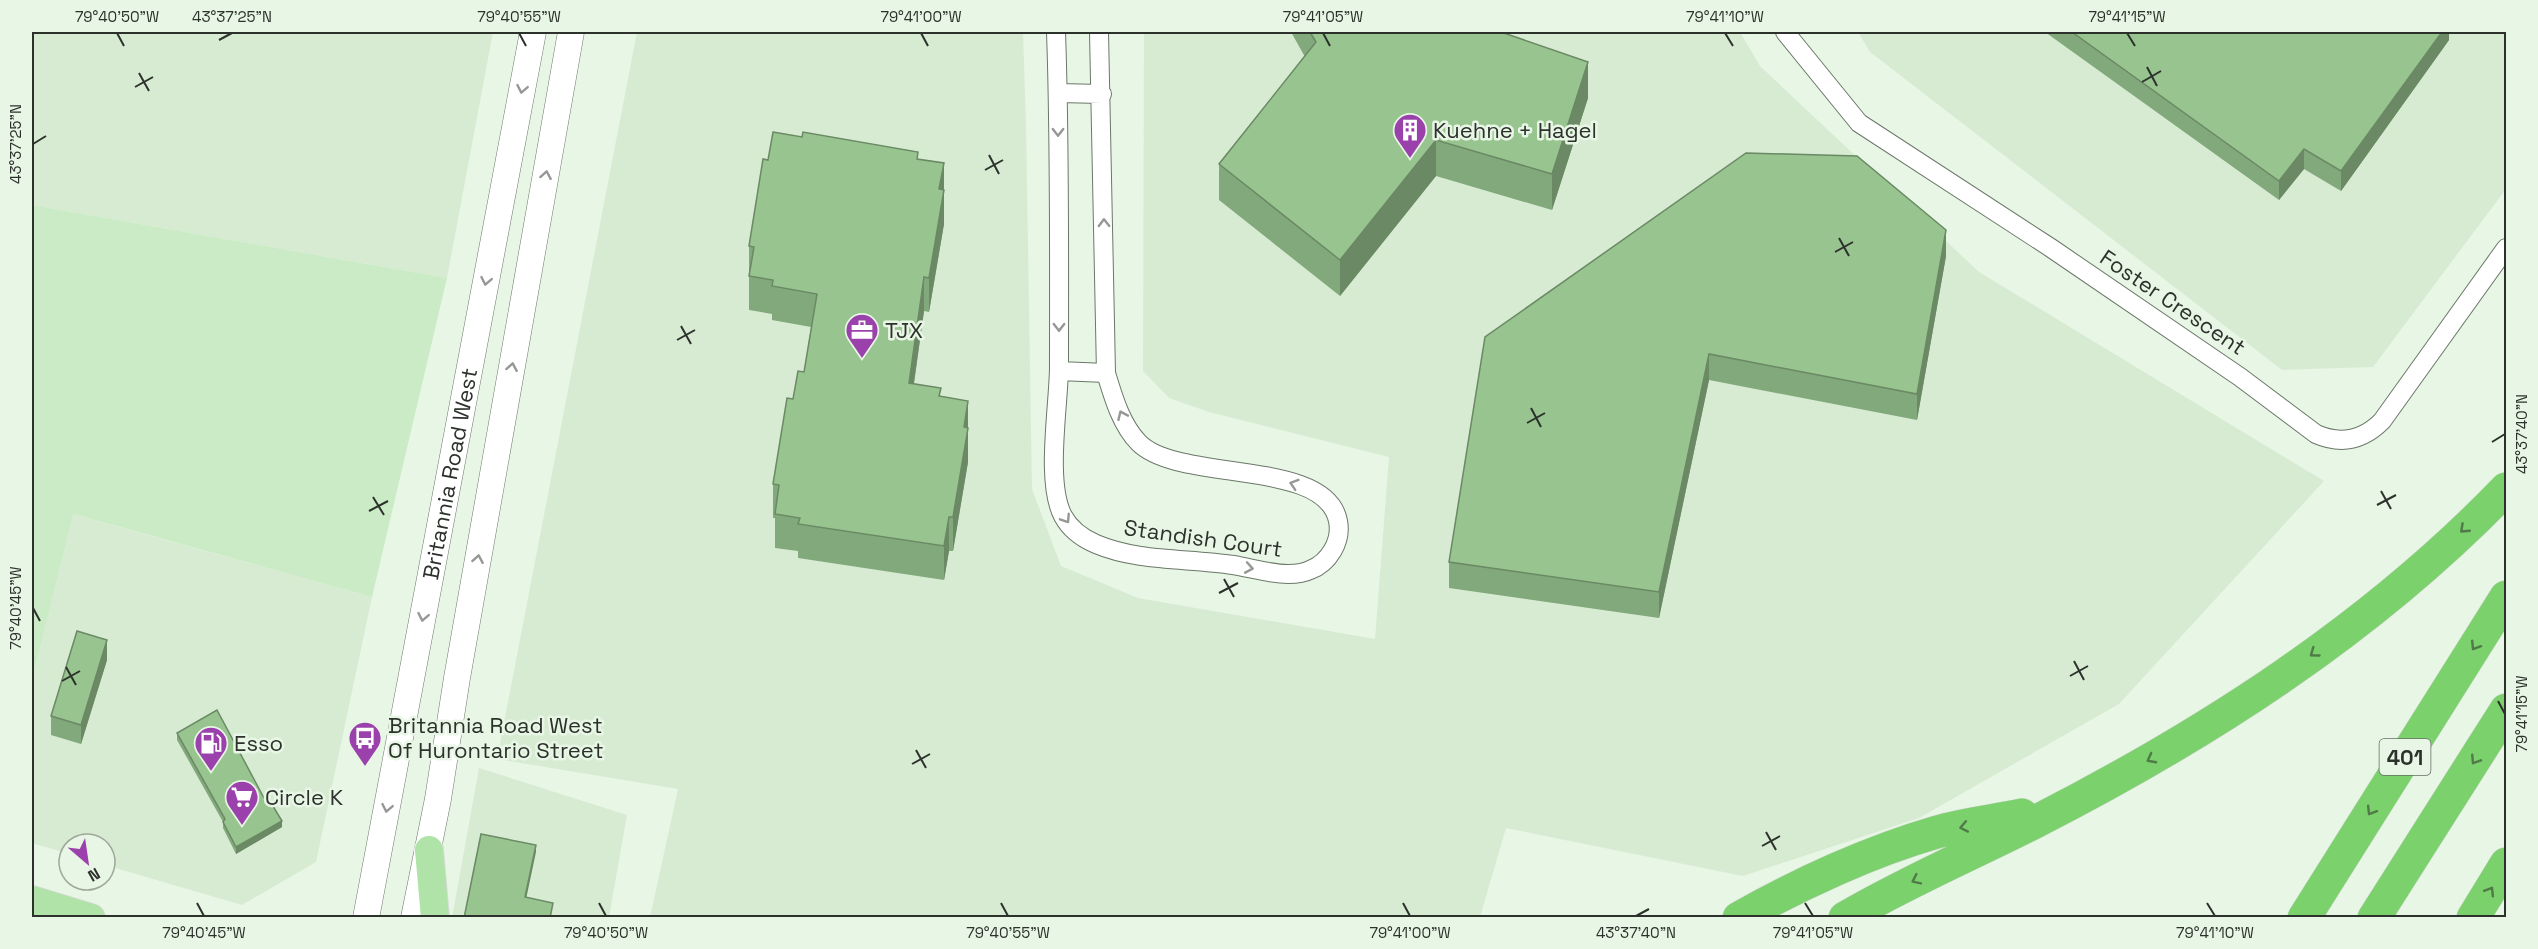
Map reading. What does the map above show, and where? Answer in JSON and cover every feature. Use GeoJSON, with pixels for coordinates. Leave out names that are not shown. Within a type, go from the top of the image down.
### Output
{"type":"FeatureCollection","features":[{"type":"Feature","properties":{"kind":"highway"},"geometry":{"type":"LineString","coordinates":[[1845,918],[1872,901],[2062,807],[2187,740],[2268,688],[2364,617],[2432,559],[2506,489]]}},
{"type":"Feature","properties":{"kind":"highway","name":"401"},"geometry":{"type":"LineString","coordinates":[[2304,918],[2506,597]]}},
{"type":"Feature","properties":{"kind":"highway","name":"401"},"geometry":{"type":"LineString","coordinates":[[2374,918],[2506,710]]}},
{"type":"Feature","properties":{"kind":"highway"},"geometry":{"type":"LineString","coordinates":[[1739,918],[1776,897],[1849,865],[1937,832],[2062,807]]}},
{"type":"Feature","properties":{"kind":"highway"},"geometry":{"type":"LineString","coordinates":[[2473,918],[2506,864]]}},
{"type":"Feature","properties":{"kind":"main road","name":"Britannia Road West"},"geometry":{"type":"LineString","coordinates":[[366,918],[533,32]]}},
{"type":"Feature","properties":{"kind":"main road","name":"Britannia Road West"},"geometry":{"type":"LineString","coordinates":[[414,918],[429,850],[457,678],[571,32]]}},
{"type":"Feature","properties":{"kind":"main road"},"geometry":{"type":"LineString","coordinates":[[429,850],[435,918]]}},
{"type":"Feature","properties":{"kind":"main road"},"geometry":{"type":"LineString","coordinates":[[32,900],[91,918]]}},
{"type":"Feature","properties":{"kind":"street","name":"Standish Court"},"geometry":{"type":"LineString","coordinates":[[1056,32],[1059,371],[1055,434],[1057,498],[1061,512],[1067,524],[1082,537],[1116,550],[1287,574],[1312,570],[1331,554],[1339,534],[1338,519],[1331,506],[1314,490],[1267,476],[1180,462],[1151,452],[1139,443],[1129,429],[1113,394],[1106,372],[1099,32]]}},
{"type":"Feature","properties":{"kind":"street","name":"Foster Crescent"},"geometry":{"type":"LineString","coordinates":[[1785,32],[1859,123],[2051,248],[2240,377],[2316,435],[2326,438],[2346,440],[2356,438],[2382,422],[2506,248]]}},
{"type":"Feature","properties":{"kind":"street"},"geometry":{"type":"LineString","coordinates":[[1058,93],[1102,94]]}},
{"type":"Feature","properties":{"kind":"street"},"geometry":{"type":"LineString","coordinates":[[1059,371],[1106,372]]}},
{"type":"Feature","properties":{"kind":"shaded area"},"geometry":{"type":"Polygon","coordinates":[[[32,32],[493,32],[447,278],[32,205],[32,32]]]}},
{"type":"Feature","properties":{"kind":"shaded area"},"geometry":{"type":"Polygon","coordinates":[[[637,32],[1023,32],[1032,489],[1061,566],[1138,598],[1375,639],[1389,457],[1209,412],[1169,398],[1143,371],[1144,32],[1740,32],[1760,66],[1979,272],[2324,481],[2119,704],[1919,818],[1743,876],[1506,828],[1480,917],[650,917],[678,789],[497,759],[637,32]]]}},
{"type":"Feature","properties":{"kind":"shaded area"},"geometry":{"type":"Polygon","coordinates":[[[1858,32],[2506,32],[2506,189],[2373,367],[2282,370],[1870,52],[1858,32]]]}},
{"type":"Feature","properties":{"kind":"shaded area"},"geometry":{"type":"Polygon","coordinates":[[[32,205],[447,278],[372,597],[73,514],[32,680],[32,205]]]}},
{"type":"Feature","properties":{"kind":"shaded area"},"geometry":{"type":"Polygon","coordinates":[[[72,514],[372,597],[316,862],[242,905],[117,869],[117,832],[57,832],[57,850],[32,843],[32,680],[72,514]]]}},
{"type":"Feature","properties":{"kind":"shaded area"},"geometry":{"type":"Polygon","coordinates":[[[479,768],[627,815],[609,917],[452,918],[479,768]]]}},
{"type":"Feature","properties":{"kind":"building","name":"Kuehne + Hagel"},"geometry":{"type":"Polygon","coordinates":[[[1310,32],[1501,32],[1588,62],[1552,174],[1436,140],[1340,260],[1219,164],[1316,42],[1310,32]]]}},
{"type":"Feature","properties":{"kind":"building"},"geometry":{"type":"Polygon","coordinates":[[[2072,32],[2442,32],[2341,171],[2304,149],[2279,181],[2072,32]]]}},
{"type":"Feature","properties":{"kind":"building"},"geometry":{"type":"Polygon","coordinates":[[[773,132],[802,137],[803,132],[918,152],[917,159],[944,163],[939,189],[944,190],[929,278],[924,277],[909,383],[941,388],[939,396],[968,401],[964,427],[968,428],[953,517],[949,517],[944,546],[798,524],[800,518],[775,514],[779,485],[773,484],[787,398],[793,399],[798,371],[804,372],[817,294],[772,286],[773,280],[749,276],[754,247],[749,246],[763,159],[768,160],[773,132]]]}},
{"type":"Feature","properties":{"kind":"building"},"geometry":{"type":"Polygon","coordinates":[[[1746,153],[1857,156],[1946,230],[1917,394],[1709,354],[1659,592],[1449,562],[1485,337],[1746,153]]]}},
{"type":"Feature","properties":{"kind":"building"},"geometry":{"type":"Polygon","coordinates":[[[77,631],[107,640],[81,725],[51,716],[77,631]]]}},
{"type":"Feature","properties":{"kind":"building"},"geometry":{"type":"Polygon","coordinates":[[[217,710],[264,798],[267,796],[282,821],[236,847],[223,822],[225,819],[177,733],[217,710]]]}},
{"type":"Feature","properties":{"kind":"building"},"geometry":{"type":"Polygon","coordinates":[[[481,834],[536,845],[525,897],[553,903],[550,918],[464,918],[481,834]]]}},
{"type":"Feature","properties":{"kind":"place","name":"Kuehne + Hagel"},"geometry":{"type":"Point","coordinates":[1410,159]}},
{"type":"Feature","properties":{"kind":"place","name":"TJX"},"geometry":{"type":"Point","coordinates":[862,359]}},
{"type":"Feature","properties":{"kind":"place","name":"Britannia Road West Of Hurontario Street"},"geometry":{"type":"Point","coordinates":[365,767]}},
{"type":"Feature","properties":{"kind":"place","name":"Esso"},"geometry":{"type":"Point","coordinates":[211,772]}},
{"type":"Feature","properties":{"kind":"place","name":"Circle K"},"geometry":{"type":"Point","coordinates":[242,826]}}]}
